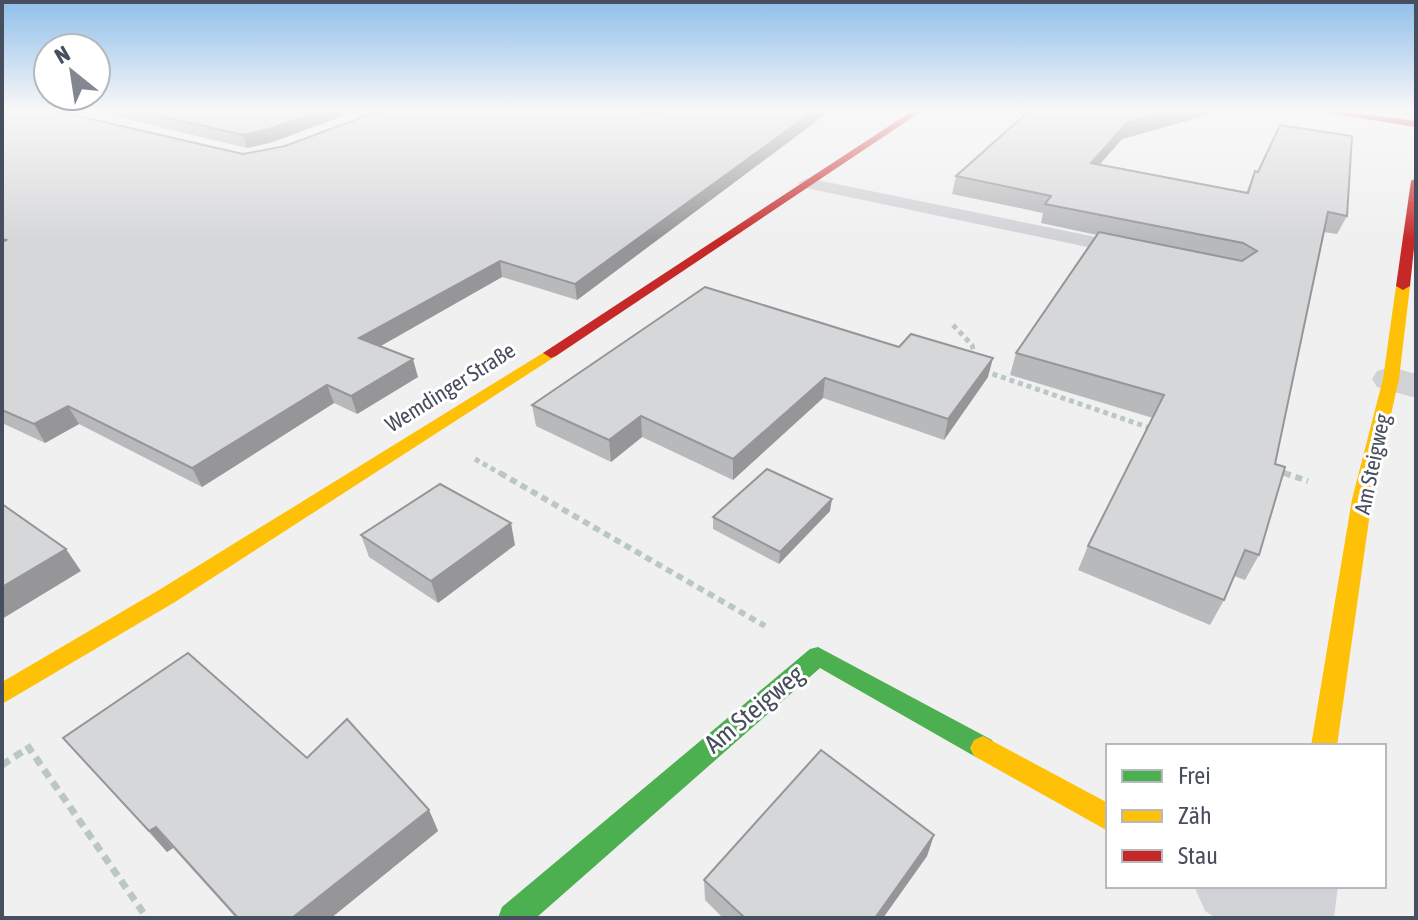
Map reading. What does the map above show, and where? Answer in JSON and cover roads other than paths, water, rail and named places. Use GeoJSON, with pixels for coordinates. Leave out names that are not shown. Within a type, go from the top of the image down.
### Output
{"type":"FeatureCollection","features":[{"type":"Feature","properties":{"kind":"street","name":"Wemdinger Straße"},"geometry":{"type":"LineString","coordinates":[[2,694],[167,596],[593,326],[852,154]]}},
{"type":"Feature","properties":{"kind":"street","name":"Am Steigweg"},"geometry":{"type":"LineString","coordinates":[[1324,744],[1362,499],[1403,383],[1416,181]]}},
{"type":"Feature","properties":{"kind":"street","name":"Am Steigweg"},"geometry":{"type":"LineString","coordinates":[[513,918],[818,656],[1106,817]]}},
{"type":"Feature","properties":{"kind":"street"},"geometry":{"type":"LineString","coordinates":[[1234,888],[1287,918]]}},
{"type":"Feature","properties":{"kind":"street"},"geometry":{"type":"LineString","coordinates":[[1297,918],[1302,888]]}},
{"type":"Feature","properties":{"kind":"lane"},"geometry":{"type":"LineString","coordinates":[[807,183],[1144,253]]}}]}
